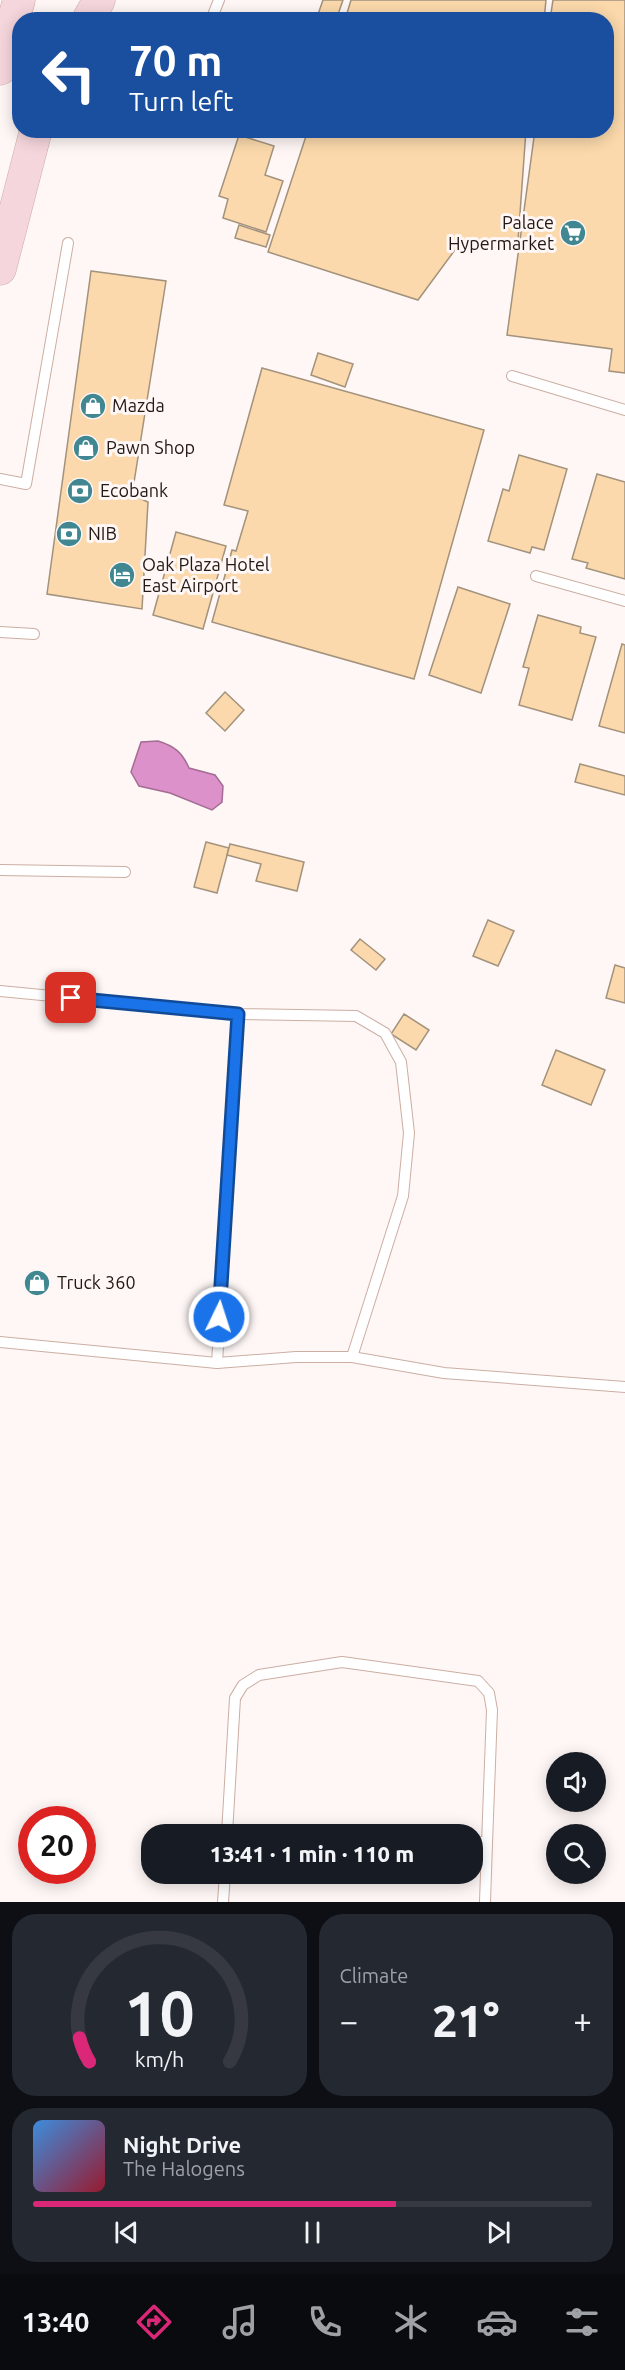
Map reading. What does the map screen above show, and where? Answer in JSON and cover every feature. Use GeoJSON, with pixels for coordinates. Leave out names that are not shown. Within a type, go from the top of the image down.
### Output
{"type":"FeatureCollection","features":[{"type":"Feature","properties":{"kind":"main road"},"geometry":{"type":"LineString","coordinates":[[0,69],[12,28]]}},
{"type":"Feature","properties":{"kind":"main road"},"geometry":{"type":"LineString","coordinates":[[0,269],[34,138]]}},
{"type":"Feature","properties":{"kind":"lane"},"geometry":{"type":"LineString","coordinates":[[0,479],[26,484],[68,243]]}},
{"type":"Feature","properties":{"kind":"lane"},"geometry":{"type":"LineString","coordinates":[[512,376],[625,410]]}},
{"type":"Feature","properties":{"kind":"lane"},"geometry":{"type":"LineString","coordinates":[[536,576],[625,601]]}},
{"type":"Feature","properties":{"kind":"lane"},"geometry":{"type":"LineString","coordinates":[[0,632],[34,634]]}},
{"type":"Feature","properties":{"kind":"lane"},"geometry":{"type":"LineString","coordinates":[[0,870],[125,872]]}},
{"type":"Feature","properties":{"kind":"lane"},"geometry":{"type":"LineString","coordinates":[[0,991],[238,1014],[356,1016],[385,1033],[401,1062],[409,1133],[403,1196],[352,1357]]}},
{"type":"Feature","properties":{"kind":"lane"},"geometry":{"type":"LineString","coordinates":[[216,1363],[238,1014]]}},
{"type":"Feature","properties":{"kind":"lane"},"geometry":{"type":"LineString","coordinates":[[0,1342],[216,1363],[296,1357],[352,1357],[444,1373],[625,1387]]}},
{"type":"Feature","properties":{"kind":"lane"},"geometry":{"type":"LineString","coordinates":[[228,1824],[234,1698],[243,1685],[259,1675],[342,1662],[478,1681],[489,1693],[492,1710],[485,1902]]}},
{"type":"Feature","properties":{"kind":"lane"},"geometry":{"type":"LineString","coordinates":[[483,1842],[487,1843]]}},
{"type":"Feature","properties":{"kind":"lane"},"geometry":{"type":"LineString","coordinates":[[223,1902],[224,1884]]}},
{"type":"Feature","properties":{"kind":"shaded area"},"geometry":{"type":"Polygon","coordinates":[[[158,741],[177,750],[189,768],[215,775],[223,786],[222,802],[212,810],[170,793],[139,786],[131,772],[141,742],[158,741]]]}},
{"type":"Feature","properties":{"kind":"building"},"geometry":{"type":"Polygon","coordinates":[[[323,0],[343,0],[339,12],[319,12],[323,0]]]}},
{"type":"Feature","properties":{"kind":"building"},"geometry":{"type":"Polygon","coordinates":[[[351,0],[546,0],[545,12],[347,12],[351,0]]]}},
{"type":"Feature","properties":{"kind":"building","name":"Palace Hypermarket"},"geometry":{"type":"Polygon","coordinates":[[[553,0],[625,0],[625,373],[609,371],[612,349],[507,335],[534,138],[614,138],[614,12],[551,12],[553,0]]]}},
{"type":"Feature","properties":{"kind":"building"},"geometry":{"type":"Polygon","coordinates":[[[238,138],[249,138],[274,146],[265,175],[283,181],[266,232],[223,218],[228,199],[219,196],[238,138]]]}},
{"type":"Feature","properties":{"kind":"building"},"geometry":{"type":"Polygon","coordinates":[[[305,138],[525,138],[518,241],[463,239],[418,300],[268,252],[305,138]]]}},
{"type":"Feature","properties":{"kind":"building"},"geometry":{"type":"Polygon","coordinates":[[[239,225],[270,235],[266,247],[235,238],[239,225]]]}},
{"type":"Feature","properties":{"kind":"building","name":"Oak Plaza Hotel East Airport"},"geometry":{"type":"Polygon","coordinates":[[[91,271],[166,281],[132,495],[148,502],[142,609],[47,594],[91,271]]]}},
{"type":"Feature","properties":{"kind":"building"},"geometry":{"type":"Polygon","coordinates":[[[318,353],[353,364],[345,387],[311,375],[318,353]]]}},
{"type":"Feature","properties":{"kind":"building"},"geometry":{"type":"Polygon","coordinates":[[[262,368],[484,430],[414,679],[212,622],[232,550],[236,551],[248,511],[224,505],[262,368]]]}},
{"type":"Feature","properties":{"kind":"building"},"geometry":{"type":"Polygon","coordinates":[[[519,455],[567,469],[544,550],[532,547],[530,553],[488,541],[503,489],[509,491],[519,455]]]}},
{"type":"Feature","properties":{"kind":"building"},"geometry":{"type":"Polygon","coordinates":[[[597,474],[625,482],[625,579],[586,568],[588,563],[572,559],[597,474]]]}},
{"type":"Feature","properties":{"kind":"building"},"geometry":{"type":"Polygon","coordinates":[[[176,532],[226,546],[203,629],[153,615],[176,532]]]}},
{"type":"Feature","properties":{"kind":"building"},"geometry":{"type":"Polygon","coordinates":[[[458,587],[510,604],[481,693],[429,675],[458,587]]]}},
{"type":"Feature","properties":{"kind":"building"},"geometry":{"type":"Polygon","coordinates":[[[538,615],[581,627],[580,633],[596,637],[572,720],[519,705],[529,668],[523,667],[538,615]]]}},
{"type":"Feature","properties":{"kind":"building"},"geometry":{"type":"Polygon","coordinates":[[[622,644],[625,645],[625,733],[599,726],[622,644]]]}},
{"type":"Feature","properties":{"kind":"building"},"geometry":{"type":"Polygon","coordinates":[[[225,692],[244,710],[225,731],[206,713],[225,692]]]}},
{"type":"Feature","properties":{"kind":"building"},"geometry":{"type":"Polygon","coordinates":[[[580,764],[625,776],[625,795],[575,782],[580,764]]]}},
{"type":"Feature","properties":{"kind":"building"},"geometry":{"type":"Polygon","coordinates":[[[206,842],[229,848],[217,893],[194,887],[206,842]]]}},
{"type":"Feature","properties":{"kind":"building"},"geometry":{"type":"Polygon","coordinates":[[[230,844],[304,862],[297,891],[256,881],[261,864],[227,855],[230,844]]]}},
{"type":"Feature","properties":{"kind":"building"},"geometry":{"type":"Polygon","coordinates":[[[488,920],[514,931],[498,966],[473,956],[488,920]]]}},
{"type":"Feature","properties":{"kind":"building"},"geometry":{"type":"Polygon","coordinates":[[[360,939],[385,959],[376,970],[351,950],[360,939]]]}},
{"type":"Feature","properties":{"kind":"building"},"geometry":{"type":"Polygon","coordinates":[[[615,965],[625,968],[625,1003],[606,998],[615,965]]]}},
{"type":"Feature","properties":{"kind":"building"},"geometry":{"type":"Polygon","coordinates":[[[404,1014],[429,1030],[416,1050],[391,1034],[404,1014]]]}},
{"type":"Feature","properties":{"kind":"building"},"geometry":{"type":"Polygon","coordinates":[[[556,1050],[605,1070],[591,1105],[542,1085],[556,1050]]]}},
{"type":"Feature","properties":{"kind":"place","name":"Palace Hypermarket"},"geometry":{"type":"Point","coordinates":[573,233]}},
{"type":"Feature","properties":{"kind":"place","name":"Mazda"},"geometry":{"type":"Point","coordinates":[93,406]}},
{"type":"Feature","properties":{"kind":"place","name":"Pawn Shop"},"geometry":{"type":"Point","coordinates":[86,448]}},
{"type":"Feature","properties":{"kind":"place","name":"Ecobank"},"geometry":{"type":"Point","coordinates":[80,491]}},
{"type":"Feature","properties":{"kind":"place","name":"NIB"},"geometry":{"type":"Point","coordinates":[69,534]}},
{"type":"Feature","properties":{"kind":"place","name":"Oak Plaza Hotel East Airport"},"geometry":{"type":"Point","coordinates":[122,575]}},
{"type":"Feature","properties":{"kind":"place","name":"Truck 360"},"geometry":{"type":"Point","coordinates":[37,1283]}},
{"type":"Feature","properties":{"kind":"route"},"geometry":{"type":"LineString","coordinates":[[71,998],[238,1014],[219,1317]]}}]}
